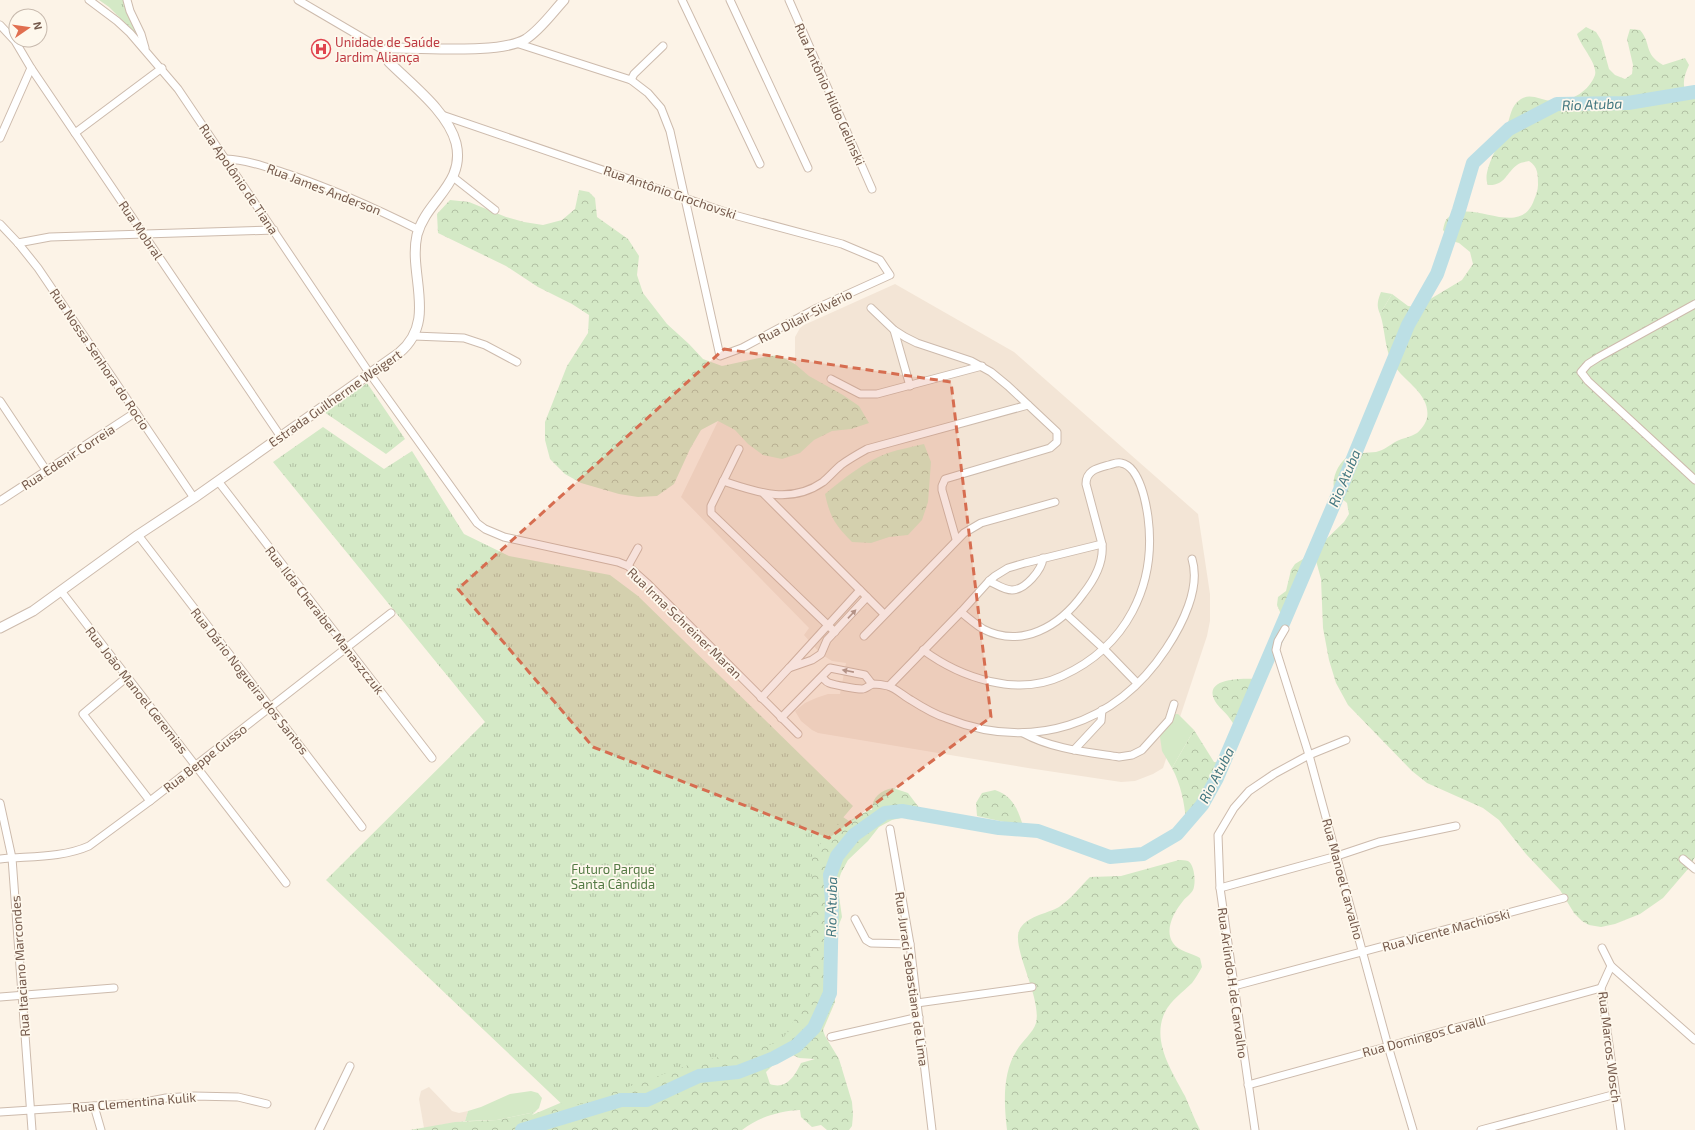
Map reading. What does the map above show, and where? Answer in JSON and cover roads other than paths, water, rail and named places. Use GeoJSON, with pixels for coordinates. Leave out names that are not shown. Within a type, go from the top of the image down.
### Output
{"type":"FeatureCollection","features":[{"type":"Feature","properties":{"kind":"street","name":"Rua Apolônio de Tiana"},"geometry":{"type":"LineString","coordinates":[[89,0],[117,21],[162,68],[186,100],[370,374]]}},
{"type":"Feature","properties":{"kind":"street"},"geometry":{"type":"LineString","coordinates":[[127,0],[130,11],[140,30],[146,50]]}},
{"type":"Feature","properties":{"kind":"street"},"geometry":{"type":"LineString","coordinates":[[298,0],[385,51],[389,48],[482,48],[516,43],[535,32],[564,0]]}},
{"type":"Feature","properties":{"kind":"street"},"geometry":{"type":"LineString","coordinates":[[682,0],[760,164]]}},
{"type":"Feature","properties":{"kind":"street"},"geometry":{"type":"LineString","coordinates":[[730,0],[808,168]]}},
{"type":"Feature","properties":{"kind":"street","name":"Rua Antônio Hildo Gelinski"},"geometry":{"type":"LineString","coordinates":[[789,0],[872,189]]}},
{"type":"Feature","properties":{"kind":"street","name":"Rua Mobral"},"geometry":{"type":"LineString","coordinates":[[0,25],[15,41],[31,68],[281,437]]}},
{"type":"Feature","properties":{"kind":"street"},"geometry":{"type":"LineString","coordinates":[[516,43],[631,80],[639,85],[655,100],[666,118],[685,198]]}},
{"type":"Feature","properties":{"kind":"street"},"geometry":{"type":"LineString","coordinates":[[631,80],[634,74],[663,46]]}},
{"type":"Feature","properties":{"kind":"street","name":"Estrada Guilherme Weigert"},"geometry":{"type":"LineString","coordinates":[[0,628],[33,611],[61,592],[138,535],[281,437],[404,349],[414,336],[418,321],[420,303],[416,252],[419,230],[428,212],[453,177],[458,163],[456,144],[448,124],[442,115],[389,62],[385,51]]}},
{"type":"Feature","properties":{"kind":"street"},"geometry":{"type":"LineString","coordinates":[[0,138],[31,68]]}},
{"type":"Feature","properties":{"kind":"street"},"geometry":{"type":"LineString","coordinates":[[75,133],[162,68]]}},
{"type":"Feature","properties":{"kind":"street","name":"Rua Antônio Grochovski"},"geometry":{"type":"LineString","coordinates":[[442,115],[734,214],[825,238],[854,248],[880,260],[890,275]]}},
{"type":"Feature","properties":{"kind":"street","name":"Rua James Anderson"},"geometry":{"type":"LineString","coordinates":[[226,159],[249,162],[301,179],[363,203],[419,230]]}},
{"type":"Feature","properties":{"kind":"street"},"geometry":{"type":"LineString","coordinates":[[453,177],[495,210]]}},
{"type":"Feature","properties":{"kind":"street","name":"Rua Dilair Silvério"},"geometry":{"type":"LineString","coordinates":[[685,198],[720,356],[742,348],[775,332],[817,308],[890,275]]}},
{"type":"Feature","properties":{"kind":"street","name":"Rua Nossa Senhora do Rocio"},"geometry":{"type":"LineString","coordinates":[[0,224],[18,243],[38,268],[194,498]]}},
{"type":"Feature","properties":{"kind":"street"},"geometry":{"type":"LineString","coordinates":[[18,243],[50,237],[274,230]]}},
{"type":"Feature","properties":{"kind":"street"},"geometry":{"type":"LineString","coordinates":[[1695,304],[1599,357],[1588,364],[1582,372],[1588,381],[1695,480]]}},
{"type":"Feature","properties":{"kind":"street"},"geometry":{"type":"LineString","coordinates":[[871,308],[894,330],[917,343],[963,358],[982,366],[999,378],[1055,429],[1058,435],[1057,442],[1050,448],[946,479],[943,482],[942,490],[956,539]]}},
{"type":"Feature","properties":{"kind":"street"},"geometry":{"type":"LineString","coordinates":[[894,330],[910,386]]}},
{"type":"Feature","properties":{"kind":"street"},"geometry":{"type":"LineString","coordinates":[[414,336],[464,338],[485,346],[517,362]]}},
{"type":"Feature","properties":{"kind":"street"},"geometry":{"type":"LineString","coordinates":[[831,379],[854,391],[868,395],[888,392],[982,366]]}},
{"type":"Feature","properties":{"kind":"street","name":"Rua Irma Schreiner Maran"},"geometry":{"type":"LineString","coordinates":[[370,374],[472,516],[485,529],[504,537],[600,557],[628,566],[652,588],[798,734]]}},
{"type":"Feature","properties":{"kind":"street"},"geometry":{"type":"LineString","coordinates":[[0,401],[46,470]]}},
{"type":"Feature","properties":{"kind":"street"},"geometry":{"type":"LineString","coordinates":[[723,481],[764,494],[786,494],[810,488],[824,481],[848,460],[867,450],[1028,405]]}},
{"type":"Feature","properties":{"kind":"street","name":"Rua Edenir Correia"},"geometry":{"type":"LineString","coordinates":[[0,501],[136,412]]}},
{"type":"Feature","properties":{"kind":"street"},"geometry":{"type":"LineString","coordinates":[[739,449],[710,509],[714,516],[835,632]]}},
{"type":"Feature","properties":{"kind":"street"},"geometry":{"type":"LineString","coordinates":[[923,650],[942,663],[973,677],[997,683],[1022,684],[1047,682],[1059,677],[1083,665],[1104,649],[1121,629],[1135,607],[1144,583],[1149,557],[1148,520],[1140,485],[1131,468],[1119,463],[1092,471],[1088,475],[1086,481],[1103,552],[1101,564],[1097,573],[1086,591],[1066,614],[1045,629],[1030,634],[1014,636],[998,634],[986,630],[975,624],[961,612]]}},
{"type":"Feature","properties":{"kind":"street","name":"Rua Ilda Cheraiber Manaszczuk"},"geometry":{"type":"LineString","coordinates":[[218,481],[432,758]]}},
{"type":"Feature","properties":{"kind":"street"},"geometry":{"type":"LineString","coordinates":[[764,494],[884,614]]}},
{"type":"Feature","properties":{"kind":"street"},"geometry":{"type":"LineString","coordinates":[[864,636],[956,539],[972,527],[981,523],[1054,502]]}},
{"type":"Feature","properties":{"kind":"street","name":"Rua Dário Nogueira dos Santos"},"geometry":{"type":"LineString","coordinates":[[138,535],[362,827]]}},
{"type":"Feature","properties":{"kind":"street"},"geometry":{"type":"LineString","coordinates":[[889,686],[989,581],[1008,568],[1102,544]]}},
{"type":"Feature","properties":{"kind":"street"},"geometry":{"type":"LineString","coordinates":[[628,566],[638,548]]}},
{"type":"Feature","properties":{"kind":"street"},"geometry":{"type":"LineString","coordinates":[[989,581],[1008,589],[1020,588],[1040,568],[1043,558]]}},
{"type":"Feature","properties":{"kind":"street"},"geometry":{"type":"LineString","coordinates":[[822,677],[828,683],[863,689],[872,684],[889,686],[931,712],[959,723],[991,731],[1023,733],[1058,729],[1102,710],[1123,696],[1137,684],[1160,658],[1180,624],[1190,596],[1195,569],[1192,559]]}},
{"type":"Feature","properties":{"kind":"street"},"geometry":{"type":"LineString","coordinates":[[762,698],[860,590]]}},
{"type":"Feature","properties":{"kind":"street","name":"Rua João Manoel Geremias"},"geometry":{"type":"LineString","coordinates":[[61,592],[286,883]]}},
{"type":"Feature","properties":{"kind":"street"},"geometry":{"type":"LineString","coordinates":[[789,668],[821,654],[827,640],[867,597]]}},
{"type":"Feature","properties":{"kind":"street","name":"Rua Beppe Gusso"},"geometry":{"type":"LineString","coordinates":[[0,859],[61,854],[80,850],[99,840],[391,613]]}},
{"type":"Feature","properties":{"kind":"street"},"geometry":{"type":"LineString","coordinates":[[1066,614],[1104,649],[1137,684]]}},
{"type":"Feature","properties":{"kind":"street","name":"Rua Manoel Carvalho"},"geometry":{"type":"LineString","coordinates":[[1285,629],[1278,641],[1276,650],[1309,755],[1388,1046],[1413,1130]]}},
{"type":"Feature","properties":{"kind":"street"},"geometry":{"type":"LineString","coordinates":[[808,647],[811,654],[816,657]]}},
{"type":"Feature","properties":{"kind":"street"},"geometry":{"type":"LineString","coordinates":[[781,718],[830,668],[865,675],[872,684]]}},
{"type":"Feature","properties":{"kind":"street"},"geometry":{"type":"LineString","coordinates":[[127,678],[83,714],[150,801]]}},
{"type":"Feature","properties":{"kind":"street"},"geometry":{"type":"LineString","coordinates":[[1023,733],[1046,743],[1074,750],[1119,757],[1137,753],[1142,750],[1168,720],[1174,704]]}},
{"type":"Feature","properties":{"kind":"street"},"geometry":{"type":"LineString","coordinates":[[1074,750],[1101,721],[1102,710]]}},
{"type":"Feature","properties":{"kind":"street"},"geometry":{"type":"LineString","coordinates":[[1309,755],[1346,740]]}},
{"type":"Feature","properties":{"kind":"street","name":"Rua Arlindo H de Carvalho"},"geometry":{"type":"LineString","coordinates":[[1255,1130],[1220,888],[1218,835],[1234,808],[1249,791],[1274,774],[1309,755]]}},
{"type":"Feature","properties":{"kind":"street","name":"Rua Itaciano Marcondes"},"geometry":{"type":"LineString","coordinates":[[0,803],[12,858],[32,1130]]}},
{"type":"Feature","properties":{"kind":"street"},"geometry":{"type":"LineString","coordinates":[[1220,888],[1337,856],[1380,842],[1456,826]]}},
{"type":"Feature","properties":{"kind":"street","name":"Rua Juraci Sebastiana de Lima"},"geometry":{"type":"LineString","coordinates":[[890,829],[910,944],[932,1130]]}},
{"type":"Feature","properties":{"kind":"street"},"geometry":{"type":"LineString","coordinates":[[1683,859],[1695,869]]}},
{"type":"Feature","properties":{"kind":"street","name":"Rua Vicente Machioski"},"geometry":{"type":"LineString","coordinates":[[1234,986],[1564,898]]}},
{"type":"Feature","properties":{"kind":"street"},"geometry":{"type":"LineString","coordinates":[[855,919],[866,940],[871,943],[910,944]]}},
{"type":"Feature","properties":{"kind":"street"},"geometry":{"type":"LineString","coordinates":[[1602,948],[1611,966],[1695,1040]]}},
{"type":"Feature","properties":{"kind":"street","name":"Rua Marcos Wosch"},"geometry":{"type":"LineString","coordinates":[[1611,966],[1601,988],[1621,1130]]}},
{"type":"Feature","properties":{"kind":"street"},"geometry":{"type":"LineString","coordinates":[[917,1003],[1032,987]]}},
{"type":"Feature","properties":{"kind":"street"},"geometry":{"type":"LineString","coordinates":[[0,997],[114,988]]}},
{"type":"Feature","properties":{"kind":"street","name":"Rua Domingos Cavalli"},"geometry":{"type":"LineString","coordinates":[[1248,1085],[1601,988]]}},
{"type":"Feature","properties":{"kind":"street"},"geometry":{"type":"LineString","coordinates":[[831,1037],[919,1017]]}},
{"type":"Feature","properties":{"kind":"street"},"geometry":{"type":"LineString","coordinates":[[319,1130],[350,1066]]}},
{"type":"Feature","properties":{"kind":"street"},"geometry":{"type":"LineString","coordinates":[[1481,1130],[1616,1094]]}},
{"type":"Feature","properties":{"kind":"street","name":"Rua Clementina Kulik"},"geometry":{"type":"LineString","coordinates":[[0,1112],[140,1103],[166,1098],[194,1096],[238,1097],[267,1104]]}},
{"type":"Feature","properties":{"kind":"street"},"geometry":{"type":"LineString","coordinates":[[94,1106],[101,1130]]}},
{"type":"Feature","properties":{"kind":"waterway","name":"Rio Atuba"},"geometry":{"type":"LineString","coordinates":[[522,1130],[621,1100],[647,1100],[699,1076],[738,1072],[774,1058],[796,1046],[814,1028],[830,993],[832,901],[830,875],[837,856],[854,835],[885,813],[902,811],[999,828],[1038,831],[1110,857],[1143,854],[1177,834],[1202,805],[1217,778],[1340,490],[1408,325],[1437,274],[1473,163],[1509,129],[1557,104],[1628,103],[1695,92]]}},
{"type":"Feature","properties":{"kind":"place","name":"Unidade de Saúde Jardim Aliança"},"geometry":{"type":"Point","coordinates":[321,49]}},
{"type":"Feature","properties":{"kind":"park label","name":"Futuro Parque Santa Cândida"},"geometry":{"type":"Point","coordinates":[613,876]}}]}
